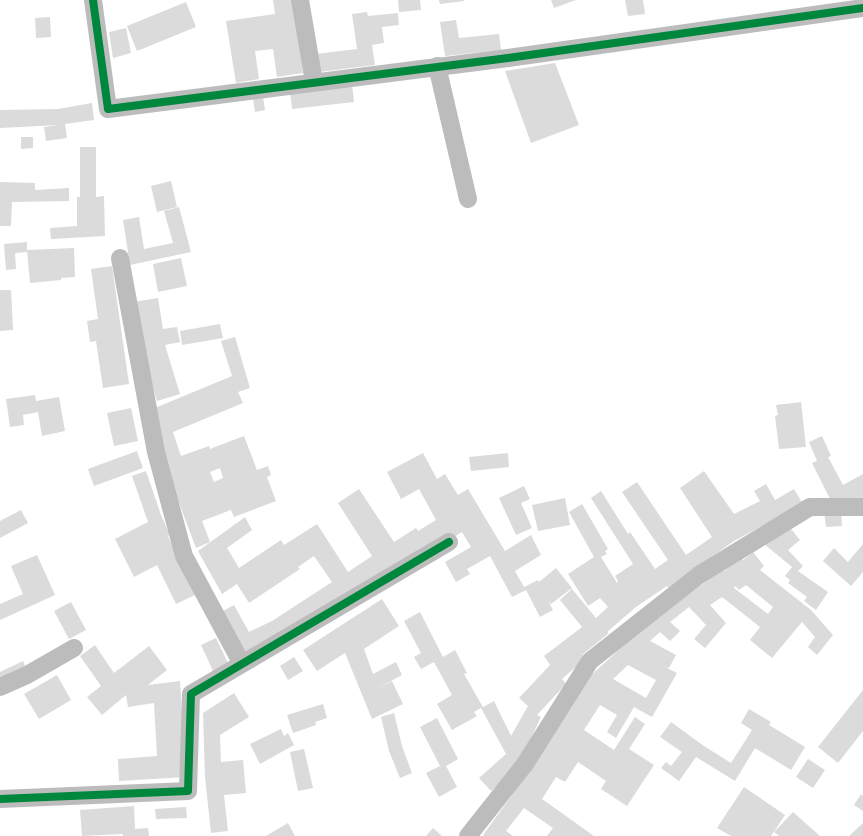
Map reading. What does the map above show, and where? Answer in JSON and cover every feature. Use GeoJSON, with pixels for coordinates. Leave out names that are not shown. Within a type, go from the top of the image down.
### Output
{"type":"FeatureCollection","features":[{"type":"Feature","properties":{"kind":"street"},"geometry":{"type":"LineString","coordinates":[[93,0],[108,109],[863,8]]}},
{"type":"Feature","properties":{"kind":"street"},"geometry":{"type":"LineString","coordinates":[[300,0],[314,82]]}},
{"type":"Feature","properties":{"kind":"street"},"geometry":{"type":"LineString","coordinates":[[437,66],[468,199]]}},
{"type":"Feature","properties":{"kind":"street"},"geometry":{"type":"LineString","coordinates":[[120,258],[156,452],[184,556],[242,664]]}},
{"type":"Feature","properties":{"kind":"street"},"geometry":{"type":"LineString","coordinates":[[468,836],[525,764],[590,661],[699,574],[810,507],[863,507]]}},
{"type":"Feature","properties":{"kind":"street"},"geometry":{"type":"LineString","coordinates":[[0,799],[188,790],[191,694],[449,542]]}},
{"type":"Feature","properties":{"kind":"street"},"geometry":{"type":"LineString","coordinates":[[0,687],[27,675],[74,648]]}},
{"type":"Feature","properties":{"kind":"building"},"geometry":{"type":"Polygon","coordinates":[[[273,0],[293,0],[303,73],[277,77],[273,49],[255,51],[259,79],[236,83],[226,21],[275,14],[273,0]]]}},
{"type":"Feature","properties":{"kind":"building"},"geometry":{"type":"Polygon","coordinates":[[[398,0],[420,0],[421,10],[399,12],[398,0]]]}},
{"type":"Feature","properties":{"kind":"building"},"geometry":{"type":"Polygon","coordinates":[[[439,0],[464,0],[464,1],[440,4],[439,0]]]}},
{"type":"Feature","properties":{"kind":"building"},"geometry":{"type":"Polygon","coordinates":[[[551,0],[576,0],[554,8],[551,0]]]}},
{"type":"Feature","properties":{"kind":"building"},"geometry":{"type":"Polygon","coordinates":[[[625,0],[643,0],[645,14],[628,16],[625,0]]]}},
{"type":"Feature","properties":{"kind":"building"},"geometry":{"type":"Polygon","coordinates":[[[186,2],[196,27],[137,51],[127,26],[186,2]]]}},
{"type":"Feature","properties":{"kind":"building"},"geometry":{"type":"Polygon","coordinates":[[[367,12],[368,16],[398,13],[399,25],[382,27],[384,43],[372,45],[375,65],[319,72],[316,54],[357,49],[352,14],[367,12]]]}},
{"type":"Feature","properties":{"kind":"building"},"geometry":{"type":"Polygon","coordinates":[[[50,17],[51,37],[36,38],[35,18],[50,17]]]}},
{"type":"Feature","properties":{"kind":"building"},"geometry":{"type":"Polygon","coordinates":[[[456,20],[459,38],[499,34],[501,50],[445,56],[440,22],[456,20]]]}},
{"type":"Feature","properties":{"kind":"building"},"geometry":{"type":"Polygon","coordinates":[[[126,28],[131,53],[113,58],[109,32],[126,28]]]}},
{"type":"Feature","properties":{"kind":"building"},"geometry":{"type":"Polygon","coordinates":[[[555,63],[579,125],[531,143],[505,71],[555,63]]]}},
{"type":"Feature","properties":{"kind":"building"},"geometry":{"type":"Polygon","coordinates":[[[352,84],[354,102],[292,109],[290,91],[352,84]]]}},
{"type":"Feature","properties":{"kind":"building"},"geometry":{"type":"Polygon","coordinates":[[[263,96],[265,110],[255,112],[253,98],[263,96]]]}},
{"type":"Feature","properties":{"kind":"building"},"geometry":{"type":"Polygon","coordinates":[[[92,103],[94,120],[65,124],[67,138],[46,141],[44,127],[59,125],[0,128],[0,110],[58,109],[92,103]]]}},
{"type":"Feature","properties":{"kind":"building"},"geometry":{"type":"Polygon","coordinates":[[[21,137],[33,137],[33,148],[21,149],[21,137]]]}},
{"type":"Feature","properties":{"kind":"building"},"geometry":{"type":"Polygon","coordinates":[[[80,147],[96,147],[96,197],[104,196],[105,236],[51,239],[50,228],[77,226],[77,197],[80,197],[80,147]]]}},
{"type":"Feature","properties":{"kind":"building"},"geometry":{"type":"Polygon","coordinates":[[[171,181],[177,207],[157,212],[151,186],[171,181]]]}},
{"type":"Feature","properties":{"kind":"building"},"geometry":{"type":"Polygon","coordinates":[[[0,182],[35,183],[35,190],[69,188],[69,201],[12,202],[11,226],[0,226],[0,182]]]}},
{"type":"Feature","properties":{"kind":"building"},"geometry":{"type":"Polygon","coordinates":[[[179,207],[191,252],[130,265],[123,220],[139,217],[144,249],[173,243],[164,211],[179,207]]]}},
{"type":"Feature","properties":{"kind":"building"},"geometry":{"type":"Polygon","coordinates":[[[27,242],[27,252],[15,253],[16,269],[6,270],[4,244],[27,242]]]}},
{"type":"Feature","properties":{"kind":"building"},"geometry":{"type":"Polygon","coordinates":[[[74,248],[75,277],[30,283],[27,250],[74,248]]]}},
{"type":"Feature","properties":{"kind":"building"},"geometry":{"type":"Polygon","coordinates":[[[181,258],[187,286],[158,292],[153,264],[181,258]]]}},
{"type":"Feature","properties":{"kind":"building"},"geometry":{"type":"Polygon","coordinates":[[[112,266],[129,384],[103,388],[96,341],[90,342],[87,321],[98,319],[91,269],[112,266]]]}},
{"type":"Feature","properties":{"kind":"building"},"geometry":{"type":"Polygon","coordinates":[[[0,290],[11,290],[13,330],[0,331],[0,290]]]}},
{"type":"Feature","properties":{"kind":"building"},"geometry":{"type":"Polygon","coordinates":[[[158,298],[163,329],[177,327],[180,342],[165,345],[180,394],[157,401],[141,349],[133,302],[158,298]]]}},
{"type":"Feature","properties":{"kind":"building"},"geometry":{"type":"Polygon","coordinates":[[[220,324],[223,338],[182,345],[180,331],[220,324]]]}},
{"type":"Feature","properties":{"kind":"building"},"geometry":{"type":"Polygon","coordinates":[[[235,337],[250,388],[238,392],[243,403],[173,432],[181,456],[209,446],[210,449],[244,436],[257,470],[268,466],[271,475],[267,477],[276,501],[234,517],[231,510],[202,521],[210,542],[196,548],[164,463],[150,410],[232,376],[221,341],[235,337]],[[220,468],[210,472],[214,482],[223,478],[220,468]]]}},
{"type":"Feature","properties":{"kind":"building"},"geometry":{"type":"Polygon","coordinates":[[[35,395],[36,401],[59,397],[65,431],[42,436],[38,412],[23,415],[24,425],[10,427],[6,399],[35,395]]]}},
{"type":"Feature","properties":{"kind":"building"},"geometry":{"type":"Polygon","coordinates":[[[801,402],[806,447],[779,449],[775,416],[778,415],[776,405],[801,402]]]}},
{"type":"Feature","properties":{"kind":"building"},"geometry":{"type":"Polygon","coordinates":[[[131,408],[138,441],[114,446],[107,413],[131,408]]]}},
{"type":"Feature","properties":{"kind":"building"},"geometry":{"type":"Polygon","coordinates":[[[822,436],[831,456],[828,457],[843,485],[863,474],[863,502],[831,501],[812,463],[817,461],[809,442],[822,436]]]}},
{"type":"Feature","properties":{"kind":"building"},"geometry":{"type":"Polygon","coordinates":[[[137,451],[143,468],[94,486],[88,469],[137,451]]]}},
{"type":"Feature","properties":{"kind":"building"},"geometry":{"type":"Polygon","coordinates":[[[423,453],[437,479],[445,474],[458,495],[468,489],[505,551],[531,535],[541,555],[515,571],[524,587],[538,580],[539,582],[556,568],[572,588],[551,604],[548,600],[553,610],[540,617],[526,590],[512,597],[490,556],[467,569],[470,574],[456,582],[445,562],[471,547],[462,532],[247,663],[219,613],[234,605],[249,632],[272,621],[332,582],[314,556],[298,567],[300,569],[249,603],[237,584],[222,594],[198,551],[245,517],[252,530],[227,548],[239,568],[281,540],[284,545],[317,524],[348,572],[372,556],[338,503],[359,489],[394,542],[416,528],[418,531],[436,520],[419,489],[401,499],[387,472],[423,453]]]}},
{"type":"Feature","properties":{"kind":"building"},"geometry":{"type":"Polygon","coordinates":[[[508,453],[509,467],[471,471],[469,457],[508,453]]]}},
{"type":"Feature","properties":{"kind":"building"},"geometry":{"type":"Polygon","coordinates":[[[146,471],[170,535],[168,536],[195,595],[176,604],[157,565],[134,577],[115,539],[148,522],[132,476],[146,471]]]}},
{"type":"Feature","properties":{"kind":"building"},"geometry":{"type":"Polygon","coordinates":[[[704,471],[734,514],[760,501],[754,491],[766,484],[775,500],[794,489],[803,504],[734,541],[668,588],[667,586],[636,607],[607,632],[609,633],[582,655],[585,659],[562,679],[566,684],[537,715],[541,717],[518,766],[491,791],[479,778],[506,754],[481,708],[474,712],[477,716],[452,730],[437,704],[452,695],[434,662],[421,669],[414,657],[421,653],[404,621],[420,612],[443,657],[455,650],[467,673],[464,674],[483,707],[494,701],[511,736],[528,706],[519,698],[550,665],[544,656],[582,627],[560,600],[572,589],[596,618],[608,607],[600,598],[588,606],[568,574],[594,557],[569,512],[582,504],[608,549],[605,551],[607,554],[601,557],[617,583],[618,581],[615,576],[633,564],[591,498],[601,491],[628,534],[630,532],[655,569],[668,560],[622,492],[637,482],[686,555],[712,537],[680,488],[704,471]]]}},
{"type":"Feature","properties":{"kind":"building"},"geometry":{"type":"Polygon","coordinates":[[[524,486],[530,499],[521,503],[532,528],[516,535],[499,498],[524,486]]]}},
{"type":"Feature","properties":{"kind":"building"},"geometry":{"type":"Polygon","coordinates":[[[565,498],[570,525],[538,531],[532,505],[565,498]]]}},
{"type":"Feature","properties":{"kind":"building"},"geometry":{"type":"Polygon","coordinates":[[[841,509],[842,526],[826,527],[824,511],[841,509]]]}},
{"type":"Feature","properties":{"kind":"building"},"geometry":{"type":"Polygon","coordinates":[[[21,510],[28,523],[0,538],[0,521],[21,510]]]}},
{"type":"Feature","properties":{"kind":"building"},"geometry":{"type":"Polygon","coordinates":[[[787,524],[800,540],[788,550],[803,566],[798,571],[828,592],[816,610],[804,601],[807,597],[788,583],[790,580],[785,576],[792,567],[764,544],[787,524]]]}},
{"type":"Feature","properties":{"kind":"building"},"geometry":{"type":"Polygon","coordinates":[[[863,544],[863,572],[851,586],[823,561],[834,548],[848,562],[863,544]]]}},
{"type":"Feature","properties":{"kind":"building"},"geometry":{"type":"Polygon","coordinates":[[[753,552],[764,566],[760,570],[811,610],[833,635],[817,655],[808,647],[815,637],[802,622],[772,658],[750,640],[760,627],[722,597],[710,605],[726,623],[705,648],[694,639],[706,625],[689,607],[670,622],[680,631],[670,641],[660,632],[650,641],[676,655],[669,668],[665,667],[677,673],[652,717],[634,707],[616,738],[607,732],[617,715],[600,705],[584,730],[614,750],[635,717],[645,724],[629,749],[654,765],[627,806],[601,789],[606,781],[578,762],[565,782],[556,777],[542,799],[594,836],[547,836],[553,828],[524,808],[506,831],[513,836],[483,835],[520,784],[586,680],[624,645],[693,591],[723,569],[724,571],[741,557],[743,560],[753,552]],[[746,585],[739,590],[735,586],[734,588],[768,614],[773,607],[746,585]],[[628,665],[613,679],[646,698],[656,680],[628,665]]]}},
{"type":"Feature","properties":{"kind":"building"},"geometry":{"type":"Polygon","coordinates":[[[37,555],[55,595],[0,620],[0,604],[23,594],[11,566],[37,555]]]}},
{"type":"Feature","properties":{"kind":"building"},"geometry":{"type":"Polygon","coordinates":[[[382,599],[399,626],[364,649],[373,674],[396,662],[402,675],[376,689],[392,681],[403,704],[372,719],[345,653],[317,671],[303,650],[382,599]]]}},
{"type":"Feature","properties":{"kind":"building"},"geometry":{"type":"Polygon","coordinates":[[[71,602],[86,630],[69,639],[54,611],[71,602]]]}},
{"type":"Feature","properties":{"kind":"building"},"geometry":{"type":"Polygon","coordinates":[[[216,638],[228,663],[213,671],[201,645],[216,638]]]}},
{"type":"Feature","properties":{"kind":"building"},"geometry":{"type":"Polygon","coordinates":[[[95,645],[114,673],[149,646],[167,670],[148,685],[180,681],[186,777],[119,781],[118,759],[157,756],[154,703],[128,707],[126,695],[102,715],[87,697],[101,686],[80,656],[95,645]]]}},
{"type":"Feature","properties":{"kind":"building"},"geometry":{"type":"Polygon","coordinates":[[[294,657],[303,671],[288,680],[280,666],[294,657]]]}},
{"type":"Feature","properties":{"kind":"building"},"geometry":{"type":"Polygon","coordinates":[[[23,661],[27,671],[0,684],[0,672],[23,661]]]}},
{"type":"Feature","properties":{"kind":"building"},"geometry":{"type":"Polygon","coordinates":[[[57,675],[71,700],[39,719],[24,694],[57,675]]]}},
{"type":"Feature","properties":{"kind":"building"},"geometry":{"type":"Polygon","coordinates":[[[863,690],[863,731],[838,763],[818,747],[863,690]]]}},
{"type":"Feature","properties":{"kind":"building"},"geometry":{"type":"Polygon","coordinates":[[[234,693],[249,717],[220,735],[221,762],[243,760],[246,793],[224,795],[228,831],[211,833],[205,777],[203,713],[234,693]]]}},
{"type":"Feature","properties":{"kind":"building"},"geometry":{"type":"Polygon","coordinates":[[[323,704],[327,718],[315,722],[316,725],[293,733],[287,715],[323,704]]]}},
{"type":"Feature","properties":{"kind":"building"},"geometry":{"type":"Polygon","coordinates":[[[749,709],[771,722],[769,725],[805,747],[791,770],[755,748],[735,781],[696,757],[679,781],[661,768],[666,762],[671,766],[682,752],[660,737],[671,722],[731,763],[752,730],[741,723],[749,709]]]}},
{"type":"Feature","properties":{"kind":"building"},"geometry":{"type":"Polygon","coordinates":[[[394,713],[402,746],[412,773],[400,778],[389,751],[381,717],[394,713]]]}},
{"type":"Feature","properties":{"kind":"building"},"geometry":{"type":"Polygon","coordinates":[[[437,718],[458,759],[446,766],[457,787],[439,797],[426,773],[440,766],[420,727],[437,718]]]}},
{"type":"Feature","properties":{"kind":"building"},"geometry":{"type":"Polygon","coordinates":[[[281,729],[284,736],[288,733],[294,745],[260,764],[250,744],[281,729]]]}},
{"type":"Feature","properties":{"kind":"building"},"geometry":{"type":"Polygon","coordinates":[[[304,749],[313,788],[298,791],[290,752],[304,749]]]}},
{"type":"Feature","properties":{"kind":"building"},"geometry":{"type":"Polygon","coordinates":[[[808,759],[825,770],[813,788],[796,777],[808,759]]]}},
{"type":"Feature","properties":{"kind":"building"},"geometry":{"type":"Polygon","coordinates":[[[744,787],[785,815],[771,836],[731,836],[717,828],[744,787]]]}},
{"type":"Feature","properties":{"kind":"building"},"geometry":{"type":"Polygon","coordinates":[[[861,794],[863,796],[863,811],[854,805],[861,794]]]}},
{"type":"Feature","properties":{"kind":"building"},"geometry":{"type":"Polygon","coordinates":[[[134,806],[135,829],[148,828],[149,836],[123,836],[123,834],[82,836],[80,810],[134,806]]]}},
{"type":"Feature","properties":{"kind":"building"},"geometry":{"type":"Polygon","coordinates":[[[186,807],[187,818],[156,819],[155,809],[186,807]]]}},
{"type":"Feature","properties":{"kind":"building"},"geometry":{"type":"Polygon","coordinates":[[[793,812],[820,836],[779,836],[774,832],[793,812]]]}},
{"type":"Feature","properties":{"kind":"building"},"geometry":{"type":"Polygon","coordinates":[[[288,823],[295,836],[266,836],[288,823]]]}},
{"type":"Feature","properties":{"kind":"building"},"geometry":{"type":"Polygon","coordinates":[[[863,823],[863,836],[849,836],[863,823]]]}},
{"type":"Feature","properties":{"kind":"building"},"geometry":{"type":"Polygon","coordinates":[[[433,828],[442,836],[426,836],[433,828]]]}},
{"type":"Feature","properties":{"kind":"cycle path"},"geometry":{"type":"LineString","coordinates":[[93,0],[108,109],[508,58],[863,8]]}},
{"type":"Feature","properties":{"kind":"cycle path"},"geometry":{"type":"LineString","coordinates":[[0,799],[188,791],[191,694],[449,542]]}}]}
